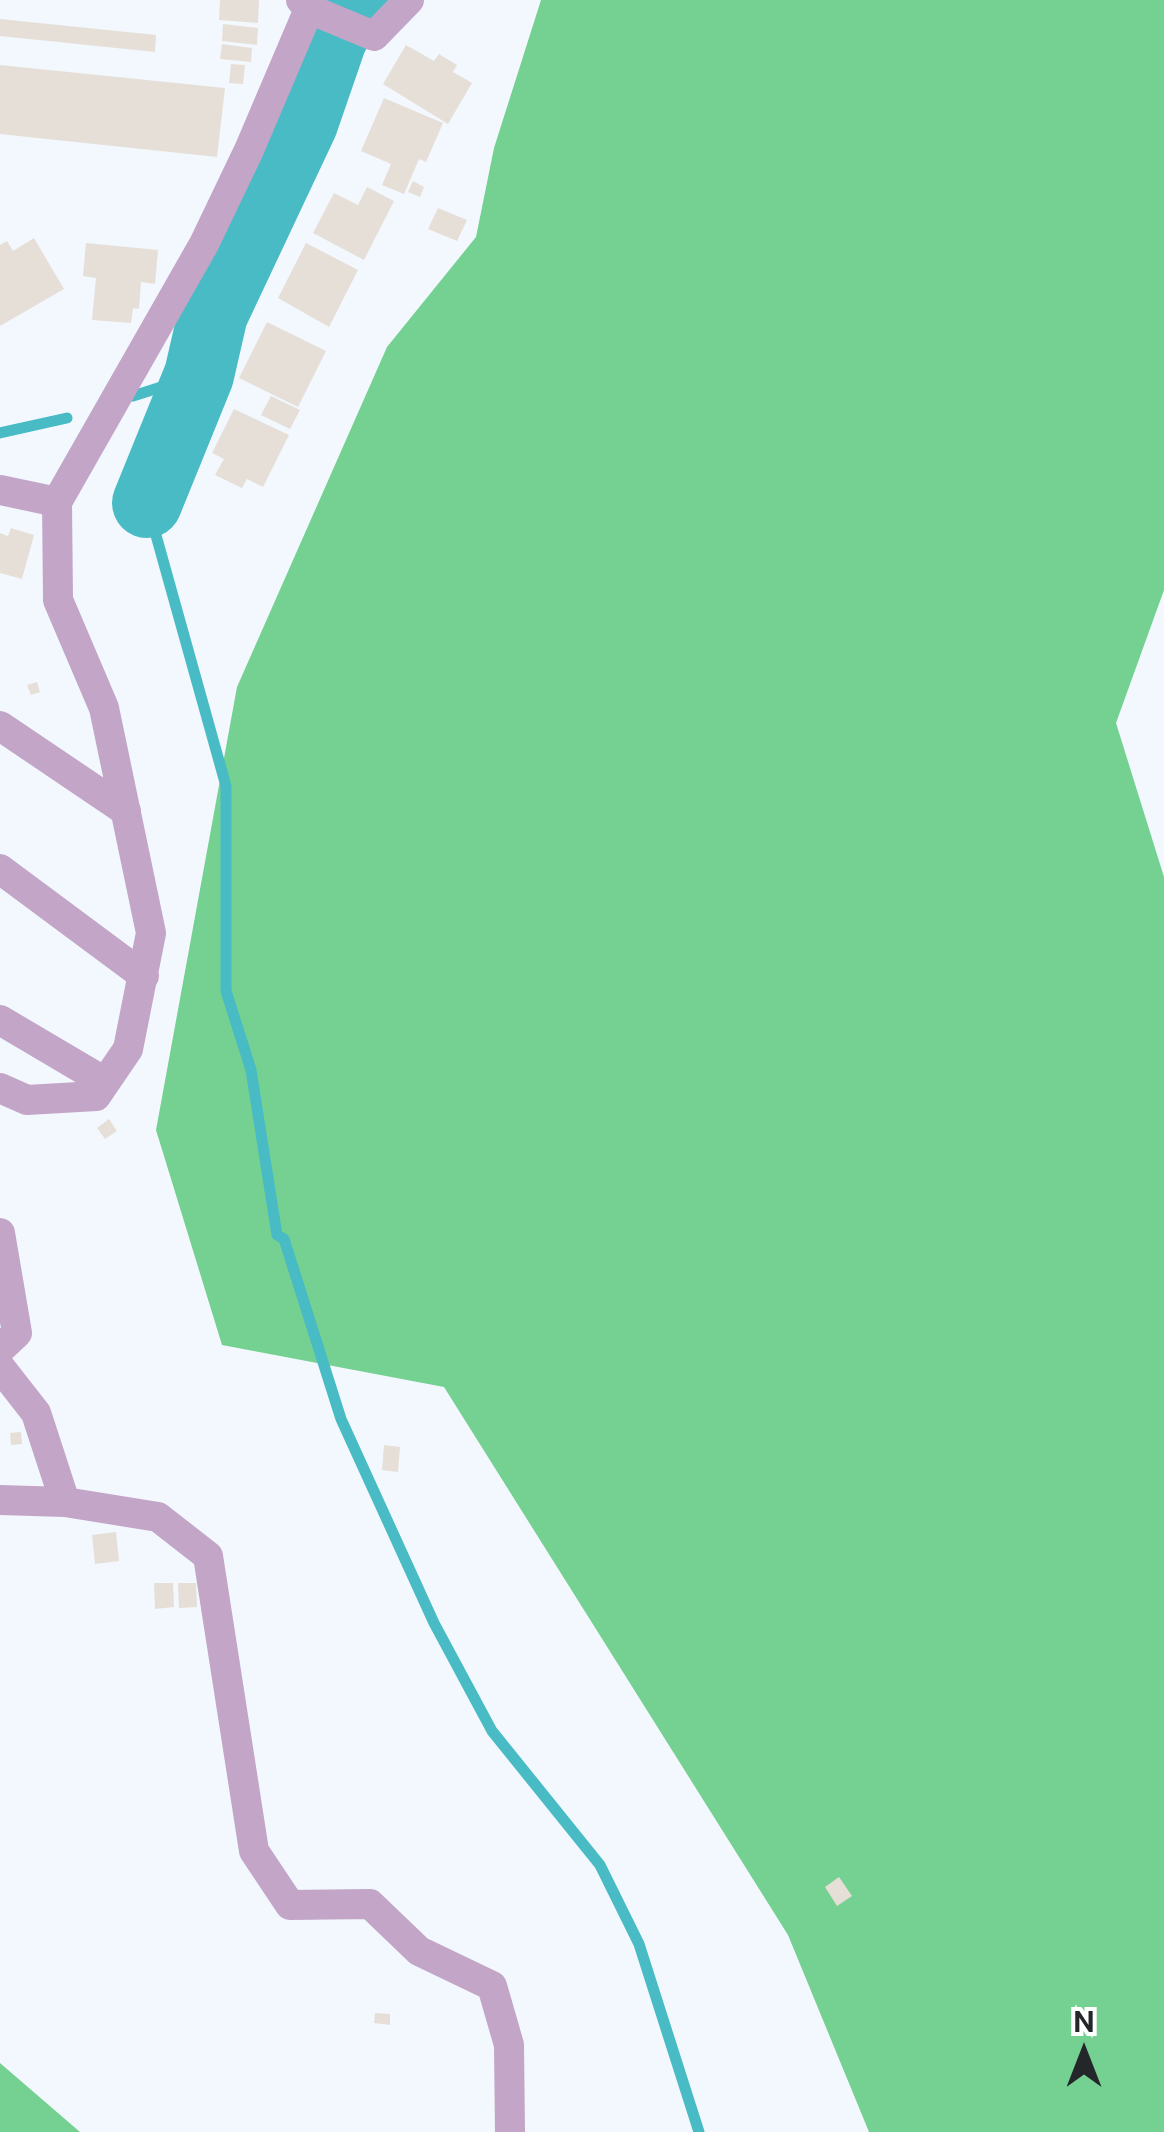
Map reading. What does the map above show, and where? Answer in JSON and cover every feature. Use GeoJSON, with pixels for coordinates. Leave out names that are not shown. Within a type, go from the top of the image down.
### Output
{"type":"FeatureCollection","features":[{"type":"Feature","properties":{"kind":"street"},"geometry":{"type":"LineString","coordinates":[[0,1088],[28,1100],[96,1096],[128,1049],[151,933],[104,708],[58,600],[57,502],[204,244],[249,150],[305,5],[374,36],[409,0]]}},
{"type":"Feature","properties":{"kind":"street"},"geometry":{"type":"LineString","coordinates":[[0,490],[57,502]]}},
{"type":"Feature","properties":{"kind":"street"},"geometry":{"type":"LineString","coordinates":[[0,726],[126,810]]}},
{"type":"Feature","properties":{"kind":"street"},"geometry":{"type":"LineString","coordinates":[[0,868],[144,976]]}},
{"type":"Feature","properties":{"kind":"street"},"geometry":{"type":"LineString","coordinates":[[0,1020],[106,1082]]}},
{"type":"Feature","properties":{"kind":"street"},"geometry":{"type":"LineString","coordinates":[[0,1234],[18,1333],[0,1349]]}},
{"type":"Feature","properties":{"kind":"street"},"geometry":{"type":"LineString","coordinates":[[0,1367],[36,1414],[65,1502]]}},
{"type":"Feature","properties":{"kind":"street"},"geometry":{"type":"LineString","coordinates":[[0,1500],[65,1502],[158,1518],[208,1556],[254,1850],[290,1905],[370,1904],[419,1951],[492,1986],[508,2045],[510,2132]]}},
{"type":"Feature","properties":{"kind":"green space"},"geometry":{"type":"Polygon","coordinates":[[[541,0],[1164,0],[1164,590],[1116,723],[1164,877],[1164,2132],[869,2132],[788,1935],[444,1387],[222,1345],[156,1130],[237,687],[387,347],[476,237],[494,148],[541,0]]]}},
{"type":"Feature","properties":{"kind":"green space"},"geometry":{"type":"Polygon","coordinates":[[[0,2063],[80,2132],[0,2132],[0,2063]]]}},
{"type":"Feature","properties":{"kind":"building"},"geometry":{"type":"Polygon","coordinates":[[[220,0],[259,0],[258,23],[219,20],[220,0]]]}},
{"type":"Feature","properties":{"kind":"building"},"geometry":{"type":"Polygon","coordinates":[[[0,19],[156,35],[155,52],[0,36],[0,19]]]}},
{"type":"Feature","properties":{"kind":"building"},"geometry":{"type":"Polygon","coordinates":[[[223,24],[258,28],[257,45],[222,41],[223,24]]]}},
{"type":"Feature","properties":{"kind":"building"},"geometry":{"type":"Polygon","coordinates":[[[222,44],[252,48],[251,62],[220,59],[222,44]]]}},
{"type":"Feature","properties":{"kind":"building"},"geometry":{"type":"Polygon","coordinates":[[[406,45],[434,61],[439,54],[457,65],[453,72],[472,83],[448,124],[383,84],[406,45]]]}},
{"type":"Feature","properties":{"kind":"building"},"geometry":{"type":"Polygon","coordinates":[[[231,64],[245,65],[243,84],[229,83],[231,64]]]}},
{"type":"Feature","properties":{"kind":"building"},"geometry":{"type":"Polygon","coordinates":[[[0,65],[225,88],[217,157],[0,134],[0,65]]]}},
{"type":"Feature","properties":{"kind":"building"},"geometry":{"type":"Polygon","coordinates":[[[384,98],[443,123],[426,162],[419,159],[404,194],[382,185],[391,164],[361,151],[384,98]]]}},
{"type":"Feature","properties":{"kind":"building"},"geometry":{"type":"Polygon","coordinates":[[[413,181],[424,187],[420,197],[408,192],[413,181]]]}},
{"type":"Feature","properties":{"kind":"building"},"geometry":{"type":"Polygon","coordinates":[[[367,187],[394,201],[364,260],[313,233],[334,193],[358,205],[367,187]]]}},
{"type":"Feature","properties":{"kind":"building"},"geometry":{"type":"Polygon","coordinates":[[[438,208],[467,220],[457,241],[428,229],[438,208]]]}},
{"type":"Feature","properties":{"kind":"building"},"geometry":{"type":"Polygon","coordinates":[[[34,238],[64,289],[0,326],[0,245],[7,241],[13,251],[34,238]]]}},
{"type":"Feature","properties":{"kind":"building"},"geometry":{"type":"Polygon","coordinates":[[[86,243],[158,250],[155,284],[141,282],[139,309],[133,308],[131,323],[92,320],[96,278],[83,276],[86,243]]]}},
{"type":"Feature","properties":{"kind":"building"},"geometry":{"type":"Polygon","coordinates":[[[306,243],[358,270],[329,327],[278,298],[306,243]]]}},
{"type":"Feature","properties":{"kind":"building"},"geometry":{"type":"Polygon","coordinates":[[[267,322],[326,351],[298,407],[239,378],[267,322]]]}},
{"type":"Feature","properties":{"kind":"building"},"geometry":{"type":"Polygon","coordinates":[[[271,396],[300,410],[290,429],[261,415],[271,396]]]}},
{"type":"Feature","properties":{"kind":"building"},"geometry":{"type":"Polygon","coordinates":[[[234,409],[289,435],[263,487],[247,479],[242,488],[215,475],[224,459],[212,453],[234,409]]]}},
{"type":"Feature","properties":{"kind":"building"},"geometry":{"type":"Polygon","coordinates":[[[11,528],[34,535],[22,579],[0,573],[0,533],[8,536],[11,528]]]}},
{"type":"Feature","properties":{"kind":"building"},"geometry":{"type":"Polygon","coordinates":[[[37,682],[40,692],[31,695],[27,685],[37,682]]]}},
{"type":"Feature","properties":{"kind":"building"},"geometry":{"type":"Polygon","coordinates":[[[109,1119],[117,1131],[105,1139],[97,1128],[109,1119]]]}},
{"type":"Feature","properties":{"kind":"building"},"geometry":{"type":"Polygon","coordinates":[[[21,1432],[22,1444],[11,1445],[10,1433],[21,1432]]]}},
{"type":"Feature","properties":{"kind":"building"},"geometry":{"type":"Polygon","coordinates":[[[384,1445],[400,1447],[398,1472],[382,1470],[384,1445]]]}},
{"type":"Feature","properties":{"kind":"building"},"geometry":{"type":"Polygon","coordinates":[[[116,1532],[119,1561],[95,1564],[92,1535],[116,1532]]]}},
{"type":"Feature","properties":{"kind":"building"},"geometry":{"type":"Polygon","coordinates":[[[154,1583],[173,1583],[174,1607],[155,1609],[154,1583]]]}},
{"type":"Feature","properties":{"kind":"building"},"geometry":{"type":"Polygon","coordinates":[[[178,1583],[196,1583],[197,1607],[179,1608],[178,1583]]]}},
{"type":"Feature","properties":{"kind":"building"},"geometry":{"type":"Polygon","coordinates":[[[839,1877],[852,1896],[837,1906],[825,1887],[839,1877]]]}},
{"type":"Feature","properties":{"kind":"building"},"geometry":{"type":"Polygon","coordinates":[[[375,2013],[390,2014],[390,2025],[374,2023],[375,2013]]]}},
{"type":"Feature","properties":{"kind":"waterway"},"geometry":{"type":"LineString","coordinates":[[147,503],[199,375],[213,314],[303,123],[332,39],[353,0]]}},
{"type":"Feature","properties":{"kind":"waterway"},"geometry":{"type":"LineString","coordinates":[[133,396],[199,375]]}},
{"type":"Feature","properties":{"kind":"waterway"},"geometry":{"type":"LineString","coordinates":[[0,433],[67,418]]}},
{"type":"Feature","properties":{"kind":"waterway"},"geometry":{"type":"LineString","coordinates":[[147,503],[226,786],[226,991],[251,1070],[277,1235],[284,1239],[341,1419],[434,1623],[492,1731],[600,1865],[639,1944],[699,2132]]}}]}
